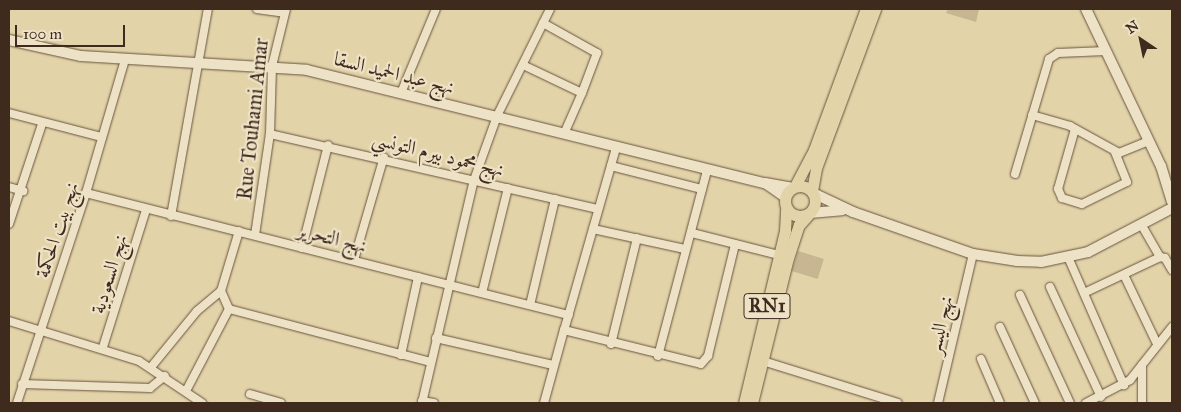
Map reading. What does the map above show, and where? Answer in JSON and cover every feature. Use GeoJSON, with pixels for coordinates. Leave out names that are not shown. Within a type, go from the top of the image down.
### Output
{"type":"FeatureCollection","features":[{"type":"Feature","properties":{"kind":"main road","name":"RN1"},"geometry":{"type":"LineString","coordinates":[[744,403],[779,255],[790,195],[814,150],[866,9]]}},
{"type":"Feature","properties":{"kind":"main road","name":"RN1"},"geometry":{"type":"LineString","coordinates":[[752,403],[794,238],[815,204],[813,192],[816,168],[875,9]]}},
{"type":"Feature","properties":{"kind":"main road"},"geometry":{"type":"LineString","coordinates":[[809,213],[794,216],[790,195],[813,192]]}},
{"type":"Feature","properties":{"kind":"street"},"geometry":{"type":"LineString","coordinates":[[170,216],[195,64],[208,9]]}},
{"type":"Feature","properties":{"kind":"street"},"geometry":{"type":"LineString","coordinates":[[257,9],[285,11]]}},
{"type":"Feature","properties":{"kind":"street"},"geometry":{"type":"LineString","coordinates":[[401,93],[435,9]]}},
{"type":"Feature","properties":{"kind":"street"},"geometry":{"type":"LineString","coordinates":[[434,403],[422,402],[474,180],[497,116],[524,65],[550,9]]}},
{"type":"Feature","properties":{"kind":"street"},"geometry":{"type":"LineString","coordinates":[[1086,9],[1161,166],[1172,201]]}},
{"type":"Feature","properties":{"kind":"street","name":"Rue Touhami Amar"},"geometry":{"type":"LineString","coordinates":[[255,235],[270,134],[272,66],[285,11]]}},
{"type":"Feature","properties":{"kind":"street"},"geometry":{"type":"LineString","coordinates":[[543,23],[598,53],[564,134]]}},
{"type":"Feature","properties":{"kind":"street","name":"نهج عبد الحميد السقا"},"geometry":{"type":"LineString","coordinates":[[9,40],[81,56],[195,64],[272,66],[401,93],[497,116],[616,148],[765,183],[790,195]]}},
{"type":"Feature","properties":{"kind":"street"},"geometry":{"type":"LineString","coordinates":[[1015,174],[1046,64],[1053,55],[1106,51]]}},
{"type":"Feature","properties":{"kind":"street","name":"نهج بيت الحكمة"},"geometry":{"type":"LineString","coordinates":[[17,403],[86,193],[125,60]]}},
{"type":"Feature","properties":{"kind":"street"},"geometry":{"type":"LineString","coordinates":[[524,65],[582,94]]}},
{"type":"Feature","properties":{"kind":"street"},"geometry":{"type":"LineString","coordinates":[[9,113],[42,124],[102,137]]}},
{"type":"Feature","properties":{"kind":"street"},"geometry":{"type":"LineString","coordinates":[[1032,115],[1075,129],[1115,152],[1123,153],[1149,141]]}},
{"type":"Feature","properties":{"kind":"street"},"geometry":{"type":"LineString","coordinates":[[9,224],[23,190],[42,124]]}},
{"type":"Feature","properties":{"kind":"street"},"geometry":{"type":"LineString","coordinates":[[1075,129],[1058,189],[1062,198],[1082,204],[1127,182],[1115,152]]}},
{"type":"Feature","properties":{"kind":"street","name":"نهج محمود بيرم التونسي"},"geometry":{"type":"LineString","coordinates":[[270,134],[384,157],[597,209]]}},
{"type":"Feature","properties":{"kind":"street"},"geometry":{"type":"LineString","coordinates":[[302,248],[328,145]]}},
{"type":"Feature","properties":{"kind":"street"},"geometry":{"type":"LineString","coordinates":[[544,403],[597,209],[616,148]]}},
{"type":"Feature","properties":{"kind":"street"},"geometry":{"type":"LineString","coordinates":[[354,260],[384,157]]}},
{"type":"Feature","properties":{"kind":"street"},"geometry":{"type":"LineString","coordinates":[[611,166],[702,189]]}},
{"type":"Feature","properties":{"kind":"street"},"geometry":{"type":"LineString","coordinates":[[1161,166],[1172,180]]}},
{"type":"Feature","properties":{"kind":"street"},"geometry":{"type":"LineString","coordinates":[[658,356],[685,249],[692,233],[707,170]]}},
{"type":"Feature","properties":{"kind":"street"},"geometry":{"type":"LineString","coordinates":[[9,187],[23,190]]}},
{"type":"Feature","properties":{"kind":"street"},"geometry":{"type":"LineString","coordinates":[[482,293],[508,188]]}},
{"type":"Feature","properties":{"kind":"street"},"geometry":{"type":"LineString","coordinates":[[813,192],[853,212],[973,254],[1017,261],[1068,258],[1145,224],[1172,208]]}},
{"type":"Feature","properties":{"kind":"street","name":"نهج التحرير"},"geometry":{"type":"LineString","coordinates":[[86,193],[146,210],[255,235],[569,315]]}},
{"type":"Feature","properties":{"kind":"street"},"geometry":{"type":"LineString","coordinates":[[530,305],[555,199]]}},
{"type":"Feature","properties":{"kind":"street"},"geometry":{"type":"LineString","coordinates":[[809,213],[832,209],[853,212]]}},
{"type":"Feature","properties":{"kind":"street","name":"نهج السعودية"},"geometry":{"type":"LineString","coordinates":[[103,347],[146,210]]}},
{"type":"Feature","properties":{"kind":"street"},"geometry":{"type":"LineString","coordinates":[[1145,224],[1172,217]]}},
{"type":"Feature","properties":{"kind":"street"},"geometry":{"type":"LineString","coordinates":[[1145,224],[1160,258]]}},
{"type":"Feature","properties":{"kind":"street"},"geometry":{"type":"LineString","coordinates":[[593,229],[685,249]]}},
{"type":"Feature","properties":{"kind":"street"},"geometry":{"type":"LineString","coordinates":[[152,366],[196,311],[221,290],[238,231]]}},
{"type":"Feature","properties":{"kind":"street"},"geometry":{"type":"LineString","coordinates":[[692,233],[779,255]]}},
{"type":"Feature","properties":{"kind":"street"},"geometry":{"type":"LineString","coordinates":[[611,344],[637,238]]}},
{"type":"Feature","properties":{"kind":"street"},"geometry":{"type":"LineString","coordinates":[[564,330],[611,344],[697,365],[705,361],[735,244]]}},
{"type":"Feature","properties":{"kind":"street","name":"نهج اليسر"},"geometry":{"type":"LineString","coordinates":[[938,403],[973,254]]}},
{"type":"Feature","properties":{"kind":"street"},"geometry":{"type":"LineString","coordinates":[[1068,258],[1124,385]]}},
{"type":"Feature","properties":{"kind":"street"},"geometry":{"type":"LineString","coordinates":[[1084,294],[1160,258],[1167,260],[1172,270]]}},
{"type":"Feature","properties":{"kind":"street"},"geometry":{"type":"LineString","coordinates":[[1124,274],[1157,344]]}},
{"type":"Feature","properties":{"kind":"street"},"geometry":{"type":"LineString","coordinates":[[401,355],[418,276]]}},
{"type":"Feature","properties":{"kind":"street"},"geometry":{"type":"LineString","coordinates":[[1050,286],[1101,397]]}},
{"type":"Feature","properties":{"kind":"street"},"geometry":{"type":"LineString","coordinates":[[221,290],[229,309]]}},
{"type":"Feature","properties":{"kind":"street"},"geometry":{"type":"LineString","coordinates":[[1020,295],[1070,403]]}},
{"type":"Feature","properties":{"kind":"street"},"geometry":{"type":"LineString","coordinates":[[229,309],[431,362]]}},
{"type":"Feature","properties":{"kind":"street"},"geometry":{"type":"LineString","coordinates":[[186,391],[229,309]]}},
{"type":"Feature","properties":{"kind":"street"},"geometry":{"type":"LineString","coordinates":[[9,321],[41,332],[103,347],[152,366],[202,403]]}},
{"type":"Feature","properties":{"kind":"street"},"geometry":{"type":"LineString","coordinates":[[1000,327],[1035,403]]}},
{"type":"Feature","properties":{"kind":"street"},"geometry":{"type":"LineString","coordinates":[[1086,403],[1124,385],[1172,327]]}},
{"type":"Feature","properties":{"kind":"street"},"geometry":{"type":"LineString","coordinates":[[436,338],[553,365]]}},
{"type":"Feature","properties":{"kind":"street"},"geometry":{"type":"LineString","coordinates":[[981,359],[1000,403]]}},
{"type":"Feature","properties":{"kind":"street"},"geometry":{"type":"LineString","coordinates":[[763,361],[898,403]]}},
{"type":"Feature","properties":{"kind":"street"},"geometry":{"type":"LineString","coordinates":[[1142,365],[1142,403]]}},
{"type":"Feature","properties":{"kind":"street"},"geometry":{"type":"LineString","coordinates":[[22,384],[150,388],[165,376]]}},
{"type":"Feature","properties":{"kind":"street"},"geometry":{"type":"LineString","coordinates":[[250,394],[281,403]]}},
{"type":"Feature","properties":{"kind":"shaded area"},"geometry":{"type":"Polygon","coordinates":[[[948,9],[979,9],[976,22],[946,13],[948,9]]]}},
{"type":"Feature","properties":{"kind":"shaded area"},"geometry":{"type":"Polygon","coordinates":[[[798,251],[824,259],[818,279],[792,271],[798,251]]]}}]}
